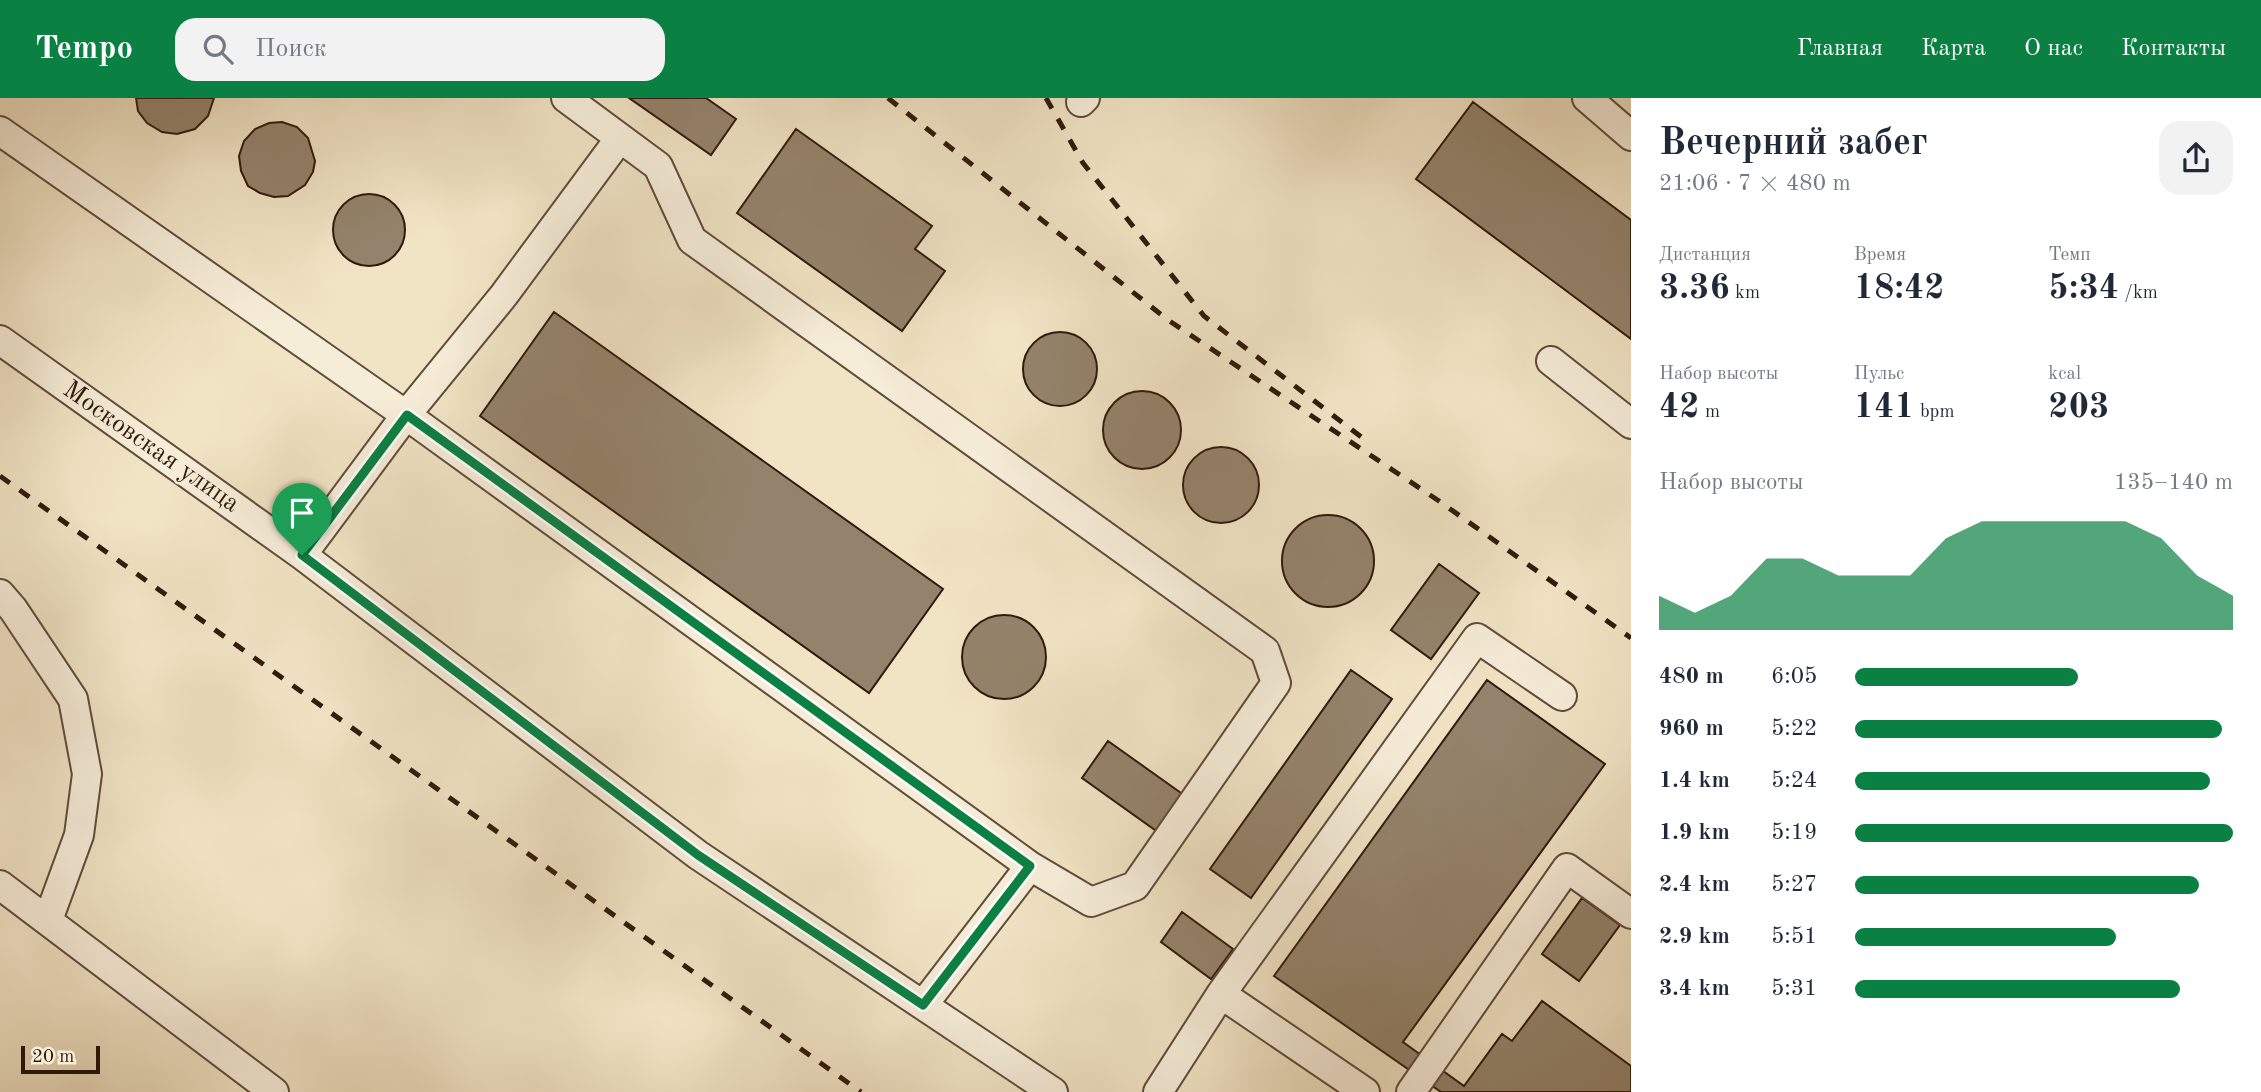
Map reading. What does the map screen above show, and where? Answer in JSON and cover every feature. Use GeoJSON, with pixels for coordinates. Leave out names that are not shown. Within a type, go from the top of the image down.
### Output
{"type":"FeatureCollection","features":[{"type":"Feature","properties":{"kind":"street"},"geometry":{"type":"LineString","coordinates":[[1587,98],[1629,131]]}},
{"type":"Feature","properties":{"kind":"street"},"geometry":{"type":"LineString","coordinates":[[0,131],[407,415],[1030,866],[1091,902],[1135,886],[1276,683],[1265,651],[692,240],[659,166],[575,101]]}},
{"type":"Feature","properties":{"kind":"street"},"geometry":{"type":"LineString","coordinates":[[302,555],[407,415],[504,295],[620,138]]}},
{"type":"Feature","properties":{"kind":"street","name":"Московская улица"},"geometry":{"type":"LineString","coordinates":[[0,340],[302,555],[698,855],[1053,1092]]}},
{"type":"Feature","properties":{"kind":"street"},"geometry":{"type":"LineString","coordinates":[[1551,361],[1631,424]]}},
{"type":"Feature","properties":{"kind":"street"},"geometry":{"type":"LineString","coordinates":[[0,594],[13,609],[73,699],[87,774],[79,835],[48,920]]}},
{"type":"Feature","properties":{"kind":"street"},"geometry":{"type":"LineString","coordinates":[[1158,1092],[1221,994],[1478,638],[1562,696]]}},
{"type":"Feature","properties":{"kind":"street"},"geometry":{"type":"LineString","coordinates":[[923,1005],[1030,866]]}},
{"type":"Feature","properties":{"kind":"street"},"geometry":{"type":"LineString","coordinates":[[1411,1092],[1567,868],[1631,914]]}},
{"type":"Feature","properties":{"kind":"street"},"geometry":{"type":"LineString","coordinates":[[0,885],[274,1092]]}},
{"type":"Feature","properties":{"kind":"street"},"geometry":{"type":"LineString","coordinates":[[1221,994],[1365,1092]]}},
{"type":"Feature","properties":{"kind":"building"},"geometry":{"type":"Polygon","coordinates":[[[136,98],[214,98],[208,116],[195,129],[177,134],[162,132],[147,123],[138,111],[136,98]]]}},
{"type":"Feature","properties":{"kind":"building"},"geometry":{"type":"Polygon","coordinates":[[[629,98],[706,98],[736,119],[711,155],[629,98]]]}},
{"type":"Feature","properties":{"kind":"building"},"geometry":{"type":"Polygon","coordinates":[[[1473,102],[1631,220],[1631,339],[1416,179],[1473,102]]]}},
{"type":"Feature","properties":{"kind":"building"},"geometry":{"type":"Polygon","coordinates":[[[282,122],[297,127],[308,138],[315,161],[313,172],[305,185],[288,196],[274,197],[248,186],[241,171],[239,156],[244,141],[255,129],[269,123],[282,122]]]}},
{"type":"Feature","properties":{"kind":"building"},"geometry":{"type":"Polygon","coordinates":[[[796,129],[932,226],[915,249],[945,271],[902,331],[737,213],[796,129]]]}},
{"type":"Feature","properties":{"kind":"building"},"geometry":{"type":"Polygon","coordinates":[[[369,194],[383,197],[395,204],[402,216],[405,230],[402,244],[395,256],[383,263],[369,266],[355,263],[343,256],[336,244],[333,230],[336,216],[343,204],[355,197],[369,194]]]}},
{"type":"Feature","properties":{"kind":"building"},"geometry":{"type":"Polygon","coordinates":[[[554,312],[943,589],[869,693],[480,416],[554,312]]]}},
{"type":"Feature","properties":{"kind":"building"},"geometry":{"type":"Polygon","coordinates":[[[1060,332],[1081,338],[1091,348],[1097,369],[1091,390],[1081,400],[1060,406],[1039,400],[1029,390],[1023,369],[1029,348],[1039,338],[1060,332]]]}},
{"type":"Feature","properties":{"kind":"building"},"geometry":{"type":"Polygon","coordinates":[[[1142,391],[1157,394],[1174,408],[1181,430],[1178,445],[1164,462],[1142,469],[1127,466],[1110,452],[1103,430],[1106,415],[1120,398],[1142,391]]]}},
{"type":"Feature","properties":{"kind":"building"},"geometry":{"type":"Polygon","coordinates":[[[1229,447],[1242,453],[1253,464],[1259,477],[1257,500],[1242,517],[1229,523],[1213,523],[1200,517],[1185,500],[1183,477],[1189,464],[1206,449],[1229,447]]]}},
{"type":"Feature","properties":{"kind":"building"},"geometry":{"type":"Polygon","coordinates":[[[1328,515],[1345,519],[1360,529],[1370,544],[1374,561],[1370,578],[1360,593],[1345,603],[1328,607],[1311,603],[1296,593],[1286,578],[1282,561],[1286,544],[1296,529],[1311,519],[1328,515]]]}},
{"type":"Feature","properties":{"kind":"building"},"geometry":{"type":"Polygon","coordinates":[[[1439,564],[1479,593],[1431,659],[1391,630],[1439,564]]]}},
{"type":"Feature","properties":{"kind":"building"},"geometry":{"type":"Polygon","coordinates":[[[1004,615],[1020,618],[1034,627],[1043,641],[1046,657],[1043,673],[1034,687],[1020,696],[1004,699],[988,696],[974,687],[965,673],[962,657],[965,641],[974,627],[988,618],[1004,615]]]}},
{"type":"Feature","properties":{"kind":"building"},"geometry":{"type":"Polygon","coordinates":[[[1351,670],[1392,699],[1251,898],[1210,869],[1351,670]]]}},
{"type":"Feature","properties":{"kind":"building"},"geometry":{"type":"Polygon","coordinates":[[[1487,680],[1605,764],[1403,1042],[1464,1086],[1502,1034],[1512,1041],[1542,1001],[1631,1066],[1631,1092],[1441,1092],[1274,976],[1487,680]]]}},
{"type":"Feature","properties":{"kind":"building"},"geometry":{"type":"Polygon","coordinates":[[[1108,741],[1188,798],[1162,835],[1082,778],[1108,741]]]}},
{"type":"Feature","properties":{"kind":"building"},"geometry":{"type":"Polygon","coordinates":[[[1582,898],[1620,925],[1579,981],[1542,954],[1582,898]]]}},
{"type":"Feature","properties":{"kind":"building"},"geometry":{"type":"Polygon","coordinates":[[[1182,912],[1233,949],[1211,979],[1161,942],[1182,912]]]}},
{"type":"Feature","properties":{"kind":"railway"},"geometry":{"type":"LineString","coordinates":[[888,98],[1168,320],[1439,501],[1631,638]]}},
{"type":"Feature","properties":{"kind":"railway"},"geometry":{"type":"LineString","coordinates":[[1046,98],[1083,163],[1204,316],[1369,443]]}},
{"type":"Feature","properties":{"kind":"railway"},"geometry":{"type":"LineString","coordinates":[[0,476],[861,1092]]}},
{"type":"Feature","properties":{"kind":"route"},"geometry":{"type":"LineString","coordinates":[[407,415],[1030,866],[923,1005],[698,855],[302,555],[407,415]]}}]}
